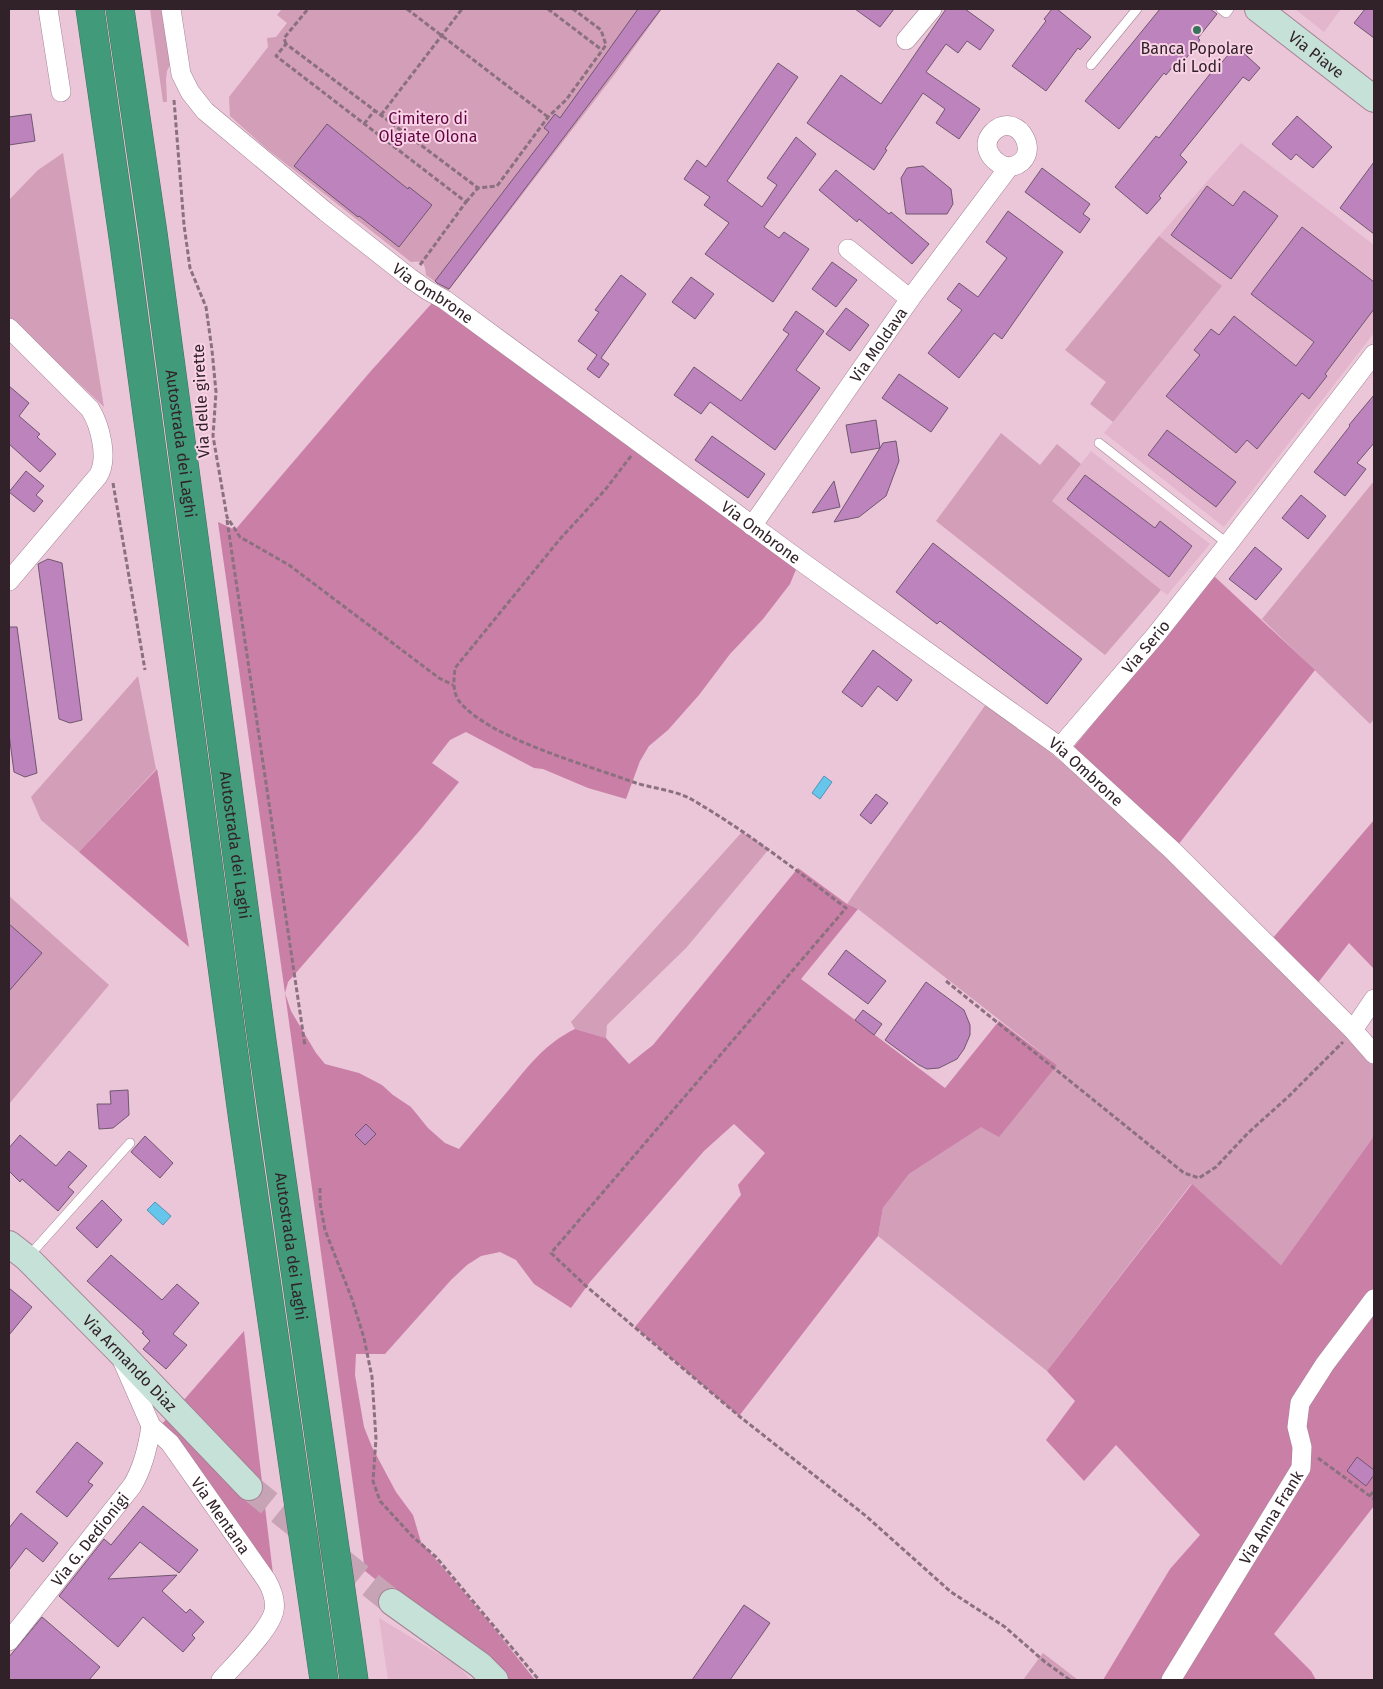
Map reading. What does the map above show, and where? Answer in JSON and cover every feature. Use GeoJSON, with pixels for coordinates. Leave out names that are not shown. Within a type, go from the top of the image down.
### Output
{"type":"FeatureCollection","features":[{"type":"Feature","properties":{"kind":"highway","name":"Autostrada dei Laghi"},"geometry":{"type":"LineString","coordinates":[[90,9],[124,244],[243,1121],[324,1680]]}},
{"type":"Feature","properties":{"kind":"highway","name":"Autostrada dei Laghi"},"geometry":{"type":"LineString","coordinates":[[120,9],[153,233],[262,1040],[354,1680]]}},
{"type":"Feature","properties":{"kind":"street"},"geometry":{"type":"LineString","coordinates":[[48,9],[61,92]]}},
{"type":"Feature","properties":{"kind":"street","name":"Via Ombrone"},"geometry":{"type":"LineString","coordinates":[[171,9],[181,74],[187,88],[205,111],[319,206],[410,278],[446,300],[752,526],[1060,747],[1172,850],[1353,1030],[1374,1054]]}},
{"type":"Feature","properties":{"kind":"street"},"geometry":{"type":"LineString","coordinates":[[906,40],[932,9]]}},
{"type":"Feature","properties":{"kind":"street","name":"Via Piave"},"geometry":{"type":"LineString","coordinates":[[1258,9],[1374,99]]}},
{"type":"Feature","properties":{"kind":"street","name":"Via Moldava"},"geometry":{"type":"LineString","coordinates":[[752,526],[910,298],[1009,167]]}},
{"type":"Feature","properties":{"kind":"street"},"geometry":{"type":"LineString","coordinates":[[848,249],[910,298]]}},
{"type":"Feature","properties":{"kind":"street"},"geometry":{"type":"LineString","coordinates":[[9,581],[98,476],[102,469],[104,458],[96,422],[90,409],[10,332]]}},
{"type":"Feature","properties":{"kind":"street","name":"Via Serio"},"geometry":{"type":"LineString","coordinates":[[1060,747],[1155,636],[1374,354]]}},
{"type":"Feature","properties":{"kind":"street"},"geometry":{"type":"LineString","coordinates":[[1353,1030],[1374,999]]}},
{"type":"Feature","properties":{"kind":"street","name":"Via Armando Diaz"},"geometry":{"type":"LineString","coordinates":[[18,1251],[117,1349],[249,1487]]}},
{"type":"Feature","properties":{"kind":"street","name":"Via Anna Frank"},"geometry":{"type":"LineString","coordinates":[[1171,1680],[1300,1468],[1302,1447],[1297,1427],[1300,1403],[1325,1364],[1374,1299]]}},
{"type":"Feature","properties":{"kind":"street","name":"Via Mentana"},"geometry":{"type":"LineString","coordinates":[[117,1349],[151,1426],[170,1443],[264,1577],[274,1597],[274,1612],[266,1627],[221,1680]]}},
{"type":"Feature","properties":{"kind":"street","name":"Via G. Dedionigi"},"geometry":{"type":"LineString","coordinates":[[9,1641],[132,1486],[141,1468],[149,1442],[151,1426]]}},
{"type":"Feature","properties":{"kind":"street"},"geometry":{"type":"LineString","coordinates":[[392,1602],[480,1665],[495,1680]]}},
{"type":"Feature","properties":{"kind":"lane"},"geometry":{"type":"LineString","coordinates":[[1091,65],[1138,9]]}},
{"type":"Feature","properties":{"kind":"lane"},"geometry":{"type":"LineString","coordinates":[[1221,9],[1226,13],[1229,9]]}},
{"type":"Feature","properties":{"kind":"lane"},"geometry":{"type":"LineString","coordinates":[[1099,443],[1228,544]]}},
{"type":"Feature","properties":{"kind":"lane"},"geometry":{"type":"LineString","coordinates":[[18,1251],[130,1143]]}},
{"type":"Feature","properties":{"kind":"path"},"geometry":{"type":"LineString","coordinates":[[308,9],[284,38],[286,44],[478,188],[497,186],[548,117],[566,100],[606,44],[600,30],[573,9]]}},
{"type":"Feature","properties":{"kind":"path"},"geometry":{"type":"LineString","coordinates":[[407,9],[548,117]]}},
{"type":"Feature","properties":{"kind":"path"},"geometry":{"type":"LineString","coordinates":[[381,116],[462,9]]}},
{"type":"Feature","properties":{"kind":"path"},"geometry":{"type":"LineString","coordinates":[[548,9],[602,50]]}},
{"type":"Feature","properties":{"kind":"path"},"geometry":{"type":"LineString","coordinates":[[286,44],[276,56],[466,202]]}},
{"type":"Feature","properties":{"kind":"path","name":"Via delle girette"},"geometry":{"type":"LineString","coordinates":[[173,97],[184,225],[190,268],[206,307],[212,350],[216,392],[213,436],[227,517],[240,537],[289,565],[439,678],[453,685]]}},
{"type":"Feature","properties":{"kind":"path"},"geometry":{"type":"LineString","coordinates":[[364,124],[375,110]]}},
{"type":"Feature","properties":{"kind":"path"},"geometry":{"type":"LineString","coordinates":[[410,278],[478,188]]}},
{"type":"Feature","properties":{"kind":"path"},"geometry":{"type":"LineString","coordinates":[[641,444],[605,490],[560,538],[455,668],[453,685],[458,700],[477,718],[530,746],[632,782],[689,798],[769,849],[846,908],[551,1253],[586,1286],[739,1416],[866,1516],[951,1592],[1006,1627],[1045,1662],[1070,1680]]}},
{"type":"Feature","properties":{"kind":"path"},"geometry":{"type":"LineString","coordinates":[[102,469],[115,488],[145,670]]}},
{"type":"Feature","properties":{"kind":"path"},"geometry":{"type":"LineString","coordinates":[[227,517],[305,1046]]}},
{"type":"Feature","properties":{"kind":"path"},"geometry":{"type":"LineString","coordinates":[[946,981],[1184,1173],[1199,1178],[1216,1167],[1248,1133],[1296,1090],[1349,1037],[1353,1030]]}},
{"type":"Feature","properties":{"kind":"path"},"geometry":{"type":"LineString","coordinates":[[320,1188],[320,1203],[326,1230],[352,1299],[364,1338],[372,1377],[376,1439],[373,1481],[380,1501],[412,1536],[436,1557],[539,1680]]}},
{"type":"Feature","properties":{"kind":"path"},"geometry":{"type":"LineString","coordinates":[[1302,1447],[1374,1499]]}},
{"type":"Feature","properties":{"kind":"path"},"geometry":{"type":"LineString","coordinates":[[1370,1496],[1374,1490]]}},
{"type":"Feature","properties":{"kind":"shaded area"},"geometry":{"type":"Polygon","coordinates":[[[1295,9],[1341,9],[1324,32],[1295,9]]]}},
{"type":"Feature","properties":{"kind":"shaded area"},"geometry":{"type":"Polygon","coordinates":[[[1241,143],[1374,245],[1374,333],[1224,527],[1104,433],[1222,286],[1159,236],[1241,143]]]}},
{"type":"Feature","properties":{"kind":"shaded area"},"geometry":{"type":"Polygon","coordinates":[[[433,302],[797,567],[790,584],[763,619],[730,654],[699,695],[668,730],[649,746],[640,761],[626,799],[588,788],[543,769],[534,768],[466,732],[450,740],[432,763],[459,782],[421,829],[288,982],[285,993],[218,522],[235,530],[370,372],[433,302]]]}},
{"type":"Feature","properties":{"kind":"shaded area"},"geometry":{"type":"Polygon","coordinates":[[[1091,451],[1210,544],[1167,595],[1052,501],[1091,451]]]}},
{"type":"Feature","properties":{"kind":"shaded area"},"geometry":{"type":"Polygon","coordinates":[[[1214,576],[1315,670],[1178,845],[1073,748],[1214,576]]]}},
{"type":"Feature","properties":{"kind":"shaded area"},"geometry":{"type":"Polygon","coordinates":[[[157,769],[189,947],[79,852],[157,769]]]}},
{"type":"Feature","properties":{"kind":"shaded area"},"geometry":{"type":"Polygon","coordinates":[[[1374,820],[1374,969],[1349,943],[1317,984],[1272,939],[1374,820]]]}},
{"type":"Feature","properties":{"kind":"shaded area"},"geometry":{"type":"Polygon","coordinates":[[[798,868],[847,904],[858,909],[801,979],[945,1088],[999,1021],[1057,1065],[999,1137],[981,1127],[909,1174],[883,1208],[878,1236],[739,1416],[635,1327],[741,1195],[738,1185],[765,1153],[734,1124],[704,1151],[590,1282],[571,1308],[534,1284],[516,1260],[500,1252],[481,1256],[467,1265],[451,1280],[385,1354],[356,1354],[355,1375],[364,1427],[372,1447],[396,1492],[413,1515],[421,1542],[535,1680],[502,1680],[365,1571],[285,993],[291,1011],[316,1053],[325,1064],[359,1073],[382,1085],[411,1107],[428,1128],[445,1143],[459,1149],[537,1057],[554,1042],[575,1029],[606,1038],[629,1064],[653,1045],[798,868]]]}},
{"type":"Feature","properties":{"kind":"shaded area"},"geometry":{"type":"Polygon","coordinates":[[[1374,1136],[1374,1506],[1274,1634],[1311,1671],[1316,1680],[1103,1680],[1170,1569],[1200,1535],[1116,1445],[1084,1481],[1046,1440],[1075,1401],[1047,1371],[1192,1184],[1281,1265],[1374,1136]]]}},
{"type":"Feature","properties":{"kind":"shaded area"},"geometry":{"type":"Polygon","coordinates":[[[244,1331],[278,1616],[157,1429],[244,1331]]]}},
{"type":"Feature","properties":{"kind":"shaded area"},"geometry":{"type":"Polygon","coordinates":[[[379,1618],[457,1665],[471,1680],[388,1680],[379,1618]]]}},
{"type":"Feature","properties":{"kind":"green space"},"geometry":{"type":"Polygon","coordinates":[[[150,9],[165,9],[171,63],[166,79],[167,102],[163,102],[150,9]]]}},
{"type":"Feature","properties":{"kind":"green space","name":"Cimitero di Olgiate Olona"},"geometry":{"type":"Polygon","coordinates":[[[282,9],[662,9],[615,74],[448,291],[426,275],[423,263],[411,262],[267,149],[230,116],[229,97],[268,47],[267,38],[276,37],[287,23],[277,15],[282,9]]]}},
{"type":"Feature","properties":{"kind":"green space"},"geometry":{"type":"Polygon","coordinates":[[[63,153],[104,407],[9,317],[9,200],[38,170],[63,153]]]}},
{"type":"Feature","properties":{"kind":"green space"},"geometry":{"type":"Polygon","coordinates":[[[1159,236],[1222,286],[1113,422],[1090,404],[1106,382],[1065,350],[1159,236]]]}},
{"type":"Feature","properties":{"kind":"green space"},"geometry":{"type":"Polygon","coordinates":[[[1001,433],[1040,465],[1057,444],[1081,464],[1052,501],[1161,590],[1105,655],[936,521],[1001,433]]]}},
{"type":"Feature","properties":{"kind":"green space"},"geometry":{"type":"Polygon","coordinates":[[[1374,481],[1374,719],[1370,724],[1262,619],[1374,481]]]}},
{"type":"Feature","properties":{"kind":"green space"},"geometry":{"type":"Polygon","coordinates":[[[138,676],[156,769],[79,852],[41,820],[31,797],[138,676]]]}},
{"type":"Feature","properties":{"kind":"green space"},"geometry":{"type":"Polygon","coordinates":[[[986,704],[1052,754],[1168,853],[1349,1037],[1374,1066],[1374,1136],[1281,1265],[1191,1184],[1047,1371],[878,1236],[883,1208],[909,1174],[981,1126],[1057,1065],[858,909],[847,904],[986,704]]]}},
{"type":"Feature","properties":{"kind":"green space"},"geometry":{"type":"Polygon","coordinates":[[[742,832],[769,849],[686,948],[607,1025],[606,1038],[575,1029],[571,1022],[742,832]]]}},
{"type":"Feature","properties":{"kind":"green space"},"geometry":{"type":"Polygon","coordinates":[[[9,896],[109,985],[9,1104],[9,896]]]}},
{"type":"Feature","properties":{"kind":"green space"},"geometry":{"type":"Polygon","coordinates":[[[1043,1653],[1078,1680],[1023,1680],[1043,1653]]]}},
{"type":"Feature","properties":{"kind":"water"},"geometry":{"type":"Polygon","coordinates":[[[824,776],[832,782],[820,799],[812,793],[824,776]]]}},
{"type":"Feature","properties":{"kind":"water"},"geometry":{"type":"Polygon","coordinates":[[[155,1202],[171,1216],[163,1225],[147,1210],[155,1202]]]}},
{"type":"Feature","properties":{"kind":"building"},"geometry":{"type":"Polygon","coordinates":[[[638,9],[661,9],[449,289],[437,283],[435,281],[549,132],[544,128],[555,114],[560,118],[638,9]]]}},
{"type":"Feature","properties":{"kind":"building"},"geometry":{"type":"Polygon","coordinates":[[[855,9],[894,9],[880,27],[855,9]]]}},
{"type":"Feature","properties":{"kind":"building"},"geometry":{"type":"Polygon","coordinates":[[[946,9],[965,9],[994,30],[980,50],[967,41],[958,53],[946,44],[926,72],[980,109],[959,139],[936,123],[945,109],[923,93],[885,149],[887,150],[874,170],[807,123],[841,75],[881,104],[946,9]]]}},
{"type":"Feature","properties":{"kind":"building"},"geometry":{"type":"Polygon","coordinates":[[[1052,9],[1057,9],[1091,37],[1080,50],[1078,48],[1046,91],[1012,66],[1046,21],[1044,19],[1052,9]]]}},
{"type":"Feature","properties":{"kind":"building"},"geometry":{"type":"Polygon","coordinates":[[[1160,9],[1210,9],[1217,14],[1198,38],[1200,40],[1184,61],[1180,58],[1166,75],[1164,73],[1119,129],[1085,101],[1160,9]]]}},
{"type":"Feature","properties":{"kind":"building"},"geometry":{"type":"Polygon","coordinates":[[[1365,9],[1374,9],[1374,38],[1354,23],[1365,9]]]}},
{"type":"Feature","properties":{"kind":"building"},"geometry":{"type":"Polygon","coordinates":[[[1236,46],[1260,68],[1249,81],[1243,77],[1180,155],[1187,162],[1147,214],[1115,187],[1156,136],[1159,138],[1214,69],[1236,46]]]}},
{"type":"Feature","properties":{"kind":"building"},"geometry":{"type":"Polygon","coordinates":[[[778,63],[798,77],[727,181],[762,207],[777,185],[767,178],[796,137],[816,154],[764,227],[779,238],[784,232],[809,249],[773,302],[705,254],[729,223],[704,205],[710,197],[684,179],[697,160],[706,167],[778,63]]]}},
{"type":"Feature","properties":{"kind":"building"},"geometry":{"type":"Polygon","coordinates":[[[31,114],[35,141],[9,145],[9,117],[31,114]]]}},
{"type":"Feature","properties":{"kind":"building"},"geometry":{"type":"Polygon","coordinates":[[[1297,116],[1332,147],[1313,168],[1296,154],[1291,160],[1272,144],[1297,116]]]}},
{"type":"Feature","properties":{"kind":"building"},"geometry":{"type":"Polygon","coordinates":[[[327,124],[408,189],[409,187],[432,205],[399,247],[294,166],[327,124]]]}},
{"type":"Feature","properties":{"kind":"building"},"geometry":{"type":"Polygon","coordinates":[[[1374,162],[1374,234],[1340,208],[1374,162]]]}},
{"type":"Feature","properties":{"kind":"building"},"geometry":{"type":"Polygon","coordinates":[[[923,166],[951,189],[953,204],[947,214],[906,214],[901,178],[907,168],[923,166]]]}},
{"type":"Feature","properties":{"kind":"building"},"geometry":{"type":"Polygon","coordinates":[[[1042,168],[1090,204],[1083,214],[1090,219],[1080,233],[1025,192],[1042,168]]]}},
{"type":"Feature","properties":{"kind":"building"},"geometry":{"type":"Polygon","coordinates":[[[836,170],[929,244],[912,264],[859,219],[857,222],[819,190],[836,170]]]}},
{"type":"Feature","properties":{"kind":"building"},"geometry":{"type":"Polygon","coordinates":[[[1207,186],[1233,206],[1244,191],[1278,216],[1231,279],[1171,235],[1207,186]]]}},
{"type":"Feature","properties":{"kind":"building"},"geometry":{"type":"Polygon","coordinates":[[[1008,211],[1063,252],[1002,339],[994,333],[959,378],[928,353],[962,310],[947,299],[959,283],[978,297],[1007,258],[986,242],[1008,211]]]}},
{"type":"Feature","properties":{"kind":"building"},"geometry":{"type":"Polygon","coordinates":[[[1302,227],[1374,282],[1374,309],[1325,374],[1327,376],[1309,399],[1302,393],[1257,449],[1247,440],[1236,453],[1166,396],[1200,355],[1194,350],[1211,329],[1219,335],[1234,316],[1296,366],[1314,342],[1251,294],[1302,227]]]}},
{"type":"Feature","properties":{"kind":"building"},"geometry":{"type":"Polygon","coordinates":[[[832,262],[857,280],[836,307],[812,289],[832,262]]]}},
{"type":"Feature","properties":{"kind":"building"},"geometry":{"type":"Polygon","coordinates":[[[621,275],[646,294],[601,358],[609,364],[599,378],[587,369],[597,355],[578,341],[599,312],[595,310],[621,275]]]}},
{"type":"Feature","properties":{"kind":"building"},"geometry":{"type":"Polygon","coordinates":[[[691,277],[714,294],[695,319],[672,302],[691,277]]]}},
{"type":"Feature","properties":{"kind":"building"},"geometry":{"type":"Polygon","coordinates":[[[846,308],[869,325],[850,351],[826,334],[846,308]]]}},
{"type":"Feature","properties":{"kind":"building"},"geometry":{"type":"Polygon","coordinates":[[[796,311],[824,331],[796,370],[820,388],[775,450],[710,402],[701,414],[674,395],[694,367],[741,401],[789,334],[783,330],[796,311]]]}},
{"type":"Feature","properties":{"kind":"building"},"geometry":{"type":"Polygon","coordinates":[[[899,374],[948,408],[931,432],[882,398],[899,374]]]}},
{"type":"Feature","properties":{"kind":"building"},"geometry":{"type":"Polygon","coordinates":[[[9,386],[29,403],[19,416],[40,434],[37,437],[56,454],[40,472],[9,444],[9,386]]]}},
{"type":"Feature","properties":{"kind":"building"},"geometry":{"type":"Polygon","coordinates":[[[1374,395],[1374,443],[1357,463],[1366,469],[1345,496],[1314,472],[1374,395]]]}},
{"type":"Feature","properties":{"kind":"building"},"geometry":{"type":"Polygon","coordinates":[[[876,420],[880,448],[851,453],[846,425],[876,420]]]}},
{"type":"Feature","properties":{"kind":"building"},"geometry":{"type":"Polygon","coordinates":[[[1167,430],[1236,482],[1216,507],[1148,455],[1167,430]]]}},
{"type":"Feature","properties":{"kind":"building"},"geometry":{"type":"Polygon","coordinates":[[[712,436],[765,474],[748,498],[695,460],[712,436]]]}},
{"type":"Feature","properties":{"kind":"building"},"geometry":{"type":"Polygon","coordinates":[[[896,441],[899,461],[886,496],[859,517],[834,522],[883,443],[896,441]]]}},
{"type":"Feature","properties":{"kind":"building"},"geometry":{"type":"Polygon","coordinates":[[[26,471],[44,486],[36,495],[43,501],[34,512],[9,492],[26,471]]]}},
{"type":"Feature","properties":{"kind":"building"},"geometry":{"type":"Polygon","coordinates":[[[1085,475],[1155,528],[1160,521],[1192,546],[1169,577],[1067,499],[1085,475]]]}},
{"type":"Feature","properties":{"kind":"building"},"geometry":{"type":"Polygon","coordinates":[[[834,481],[840,507],[812,513],[834,481]]]}},
{"type":"Feature","properties":{"kind":"building"},"geometry":{"type":"Polygon","coordinates":[[[1301,495],[1326,516],[1308,539],[1282,518],[1301,495]]]}},
{"type":"Feature","properties":{"kind":"building"},"geometry":{"type":"Polygon","coordinates":[[[933,543],[1082,659],[1047,704],[940,621],[937,624],[896,592],[933,543]]]}},
{"type":"Feature","properties":{"kind":"building"},"geometry":{"type":"Polygon","coordinates":[[[1255,547],[1282,569],[1256,600],[1229,579],[1255,547]]]}},
{"type":"Feature","properties":{"kind":"building"},"geometry":{"type":"Polygon","coordinates":[[[48,559],[62,563],[82,720],[70,723],[59,719],[38,564],[48,559]]]}},
{"type":"Feature","properties":{"kind":"building"},"geometry":{"type":"Polygon","coordinates":[[[9,627],[17,627],[37,773],[25,777],[14,772],[9,734],[9,627]]]}},
{"type":"Feature","properties":{"kind":"building"},"geometry":{"type":"Polygon","coordinates":[[[873,650],[912,680],[897,701],[878,686],[862,707],[842,692],[873,650]]]}},
{"type":"Feature","properties":{"kind":"building"},"geometry":{"type":"Polygon","coordinates":[[[876,794],[888,803],[871,824],[860,815],[876,794]]]}},
{"type":"Feature","properties":{"kind":"building"},"geometry":{"type":"Polygon","coordinates":[[[9,924],[42,953],[9,991],[9,924]]]}},
{"type":"Feature","properties":{"kind":"building"},"geometry":{"type":"Polygon","coordinates":[[[846,950],[886,981],[868,1004],[828,974],[846,950]]]}},
{"type":"Feature","properties":{"kind":"building"},"geometry":{"type":"Polygon","coordinates":[[[926,982],[964,1010],[970,1025],[970,1035],[957,1059],[939,1068],[927,1069],[885,1040],[926,982]]]}},
{"type":"Feature","properties":{"kind":"building"},"geometry":{"type":"Polygon","coordinates":[[[863,1010],[882,1024],[874,1035],[855,1020],[863,1010]]]}},
{"type":"Feature","properties":{"kind":"building"},"geometry":{"type":"Polygon","coordinates":[[[128,1090],[129,1115],[113,1128],[99,1129],[97,1104],[111,1104],[110,1091],[128,1090]]]}},
{"type":"Feature","properties":{"kind":"building"},"geometry":{"type":"Polygon","coordinates":[[[366,1124],[376,1134],[365,1145],[355,1135],[366,1124]]]}},
{"type":"Feature","properties":{"kind":"building"},"geometry":{"type":"Polygon","coordinates":[[[20,1135],[56,1166],[69,1151],[87,1166],[68,1187],[74,1192],[58,1211],[22,1179],[20,1182],[9,1171],[9,1148],[20,1135]]]}},
{"type":"Feature","properties":{"kind":"building"},"geometry":{"type":"Polygon","coordinates":[[[145,1136],[173,1163],[160,1178],[131,1152],[145,1136]]]}},
{"type":"Feature","properties":{"kind":"building"},"geometry":{"type":"Polygon","coordinates":[[[102,1200],[122,1220],[97,1248],[76,1228],[102,1200]]]}},
{"type":"Feature","properties":{"kind":"building"},"geometry":{"type":"Polygon","coordinates":[[[111,1255],[162,1300],[177,1284],[199,1303],[173,1334],[187,1345],[166,1369],[143,1349],[150,1341],[142,1333],[144,1332],[87,1281],[111,1255]]]}},
{"type":"Feature","properties":{"kind":"building"},"geometry":{"type":"Polygon","coordinates":[[[9,1288],[32,1307],[9,1335],[9,1288]]]}},
{"type":"Feature","properties":{"kind":"building"},"geometry":{"type":"Polygon","coordinates":[[[77,1442],[103,1463],[88,1482],[93,1485],[67,1517],[36,1492],[77,1442]]]}},
{"type":"Feature","properties":{"kind":"building"},"geometry":{"type":"Polygon","coordinates":[[[1357,1457],[1374,1470],[1374,1475],[1366,1486],[1347,1471],[1357,1457]]]}},
{"type":"Feature","properties":{"kind":"building"},"geometry":{"type":"Polygon","coordinates":[[[143,1506],[198,1550],[179,1573],[140,1542],[108,1579],[177,1575],[162,1591],[186,1613],[190,1609],[204,1622],[192,1635],[195,1638],[183,1652],[143,1617],[118,1647],[59,1596],[104,1539],[111,1545],[143,1506]]]}},
{"type":"Feature","properties":{"kind":"building"},"geometry":{"type":"Polygon","coordinates":[[[21,1513],[58,1543],[43,1562],[26,1548],[9,1570],[9,1528],[21,1513]]]}},
{"type":"Feature","properties":{"kind":"building"},"geometry":{"type":"Polygon","coordinates":[[[744,1605],[770,1623],[730,1680],[692,1680],[744,1605]]]}},
{"type":"Feature","properties":{"kind":"building"},"geometry":{"type":"Polygon","coordinates":[[[42,1617],[100,1667],[89,1680],[9,1680],[9,1657],[42,1617]]]}},
{"type":"Feature","properties":{"kind":"tunnel"},"geometry":{"type":"LineString","coordinates":[[249,1487],[392,1602]]}},
{"type":"Feature","properties":{"kind":"place","name":"Banca Popolare di Lodi"},"geometry":{"type":"Point","coordinates":[1197,30]}}]}
